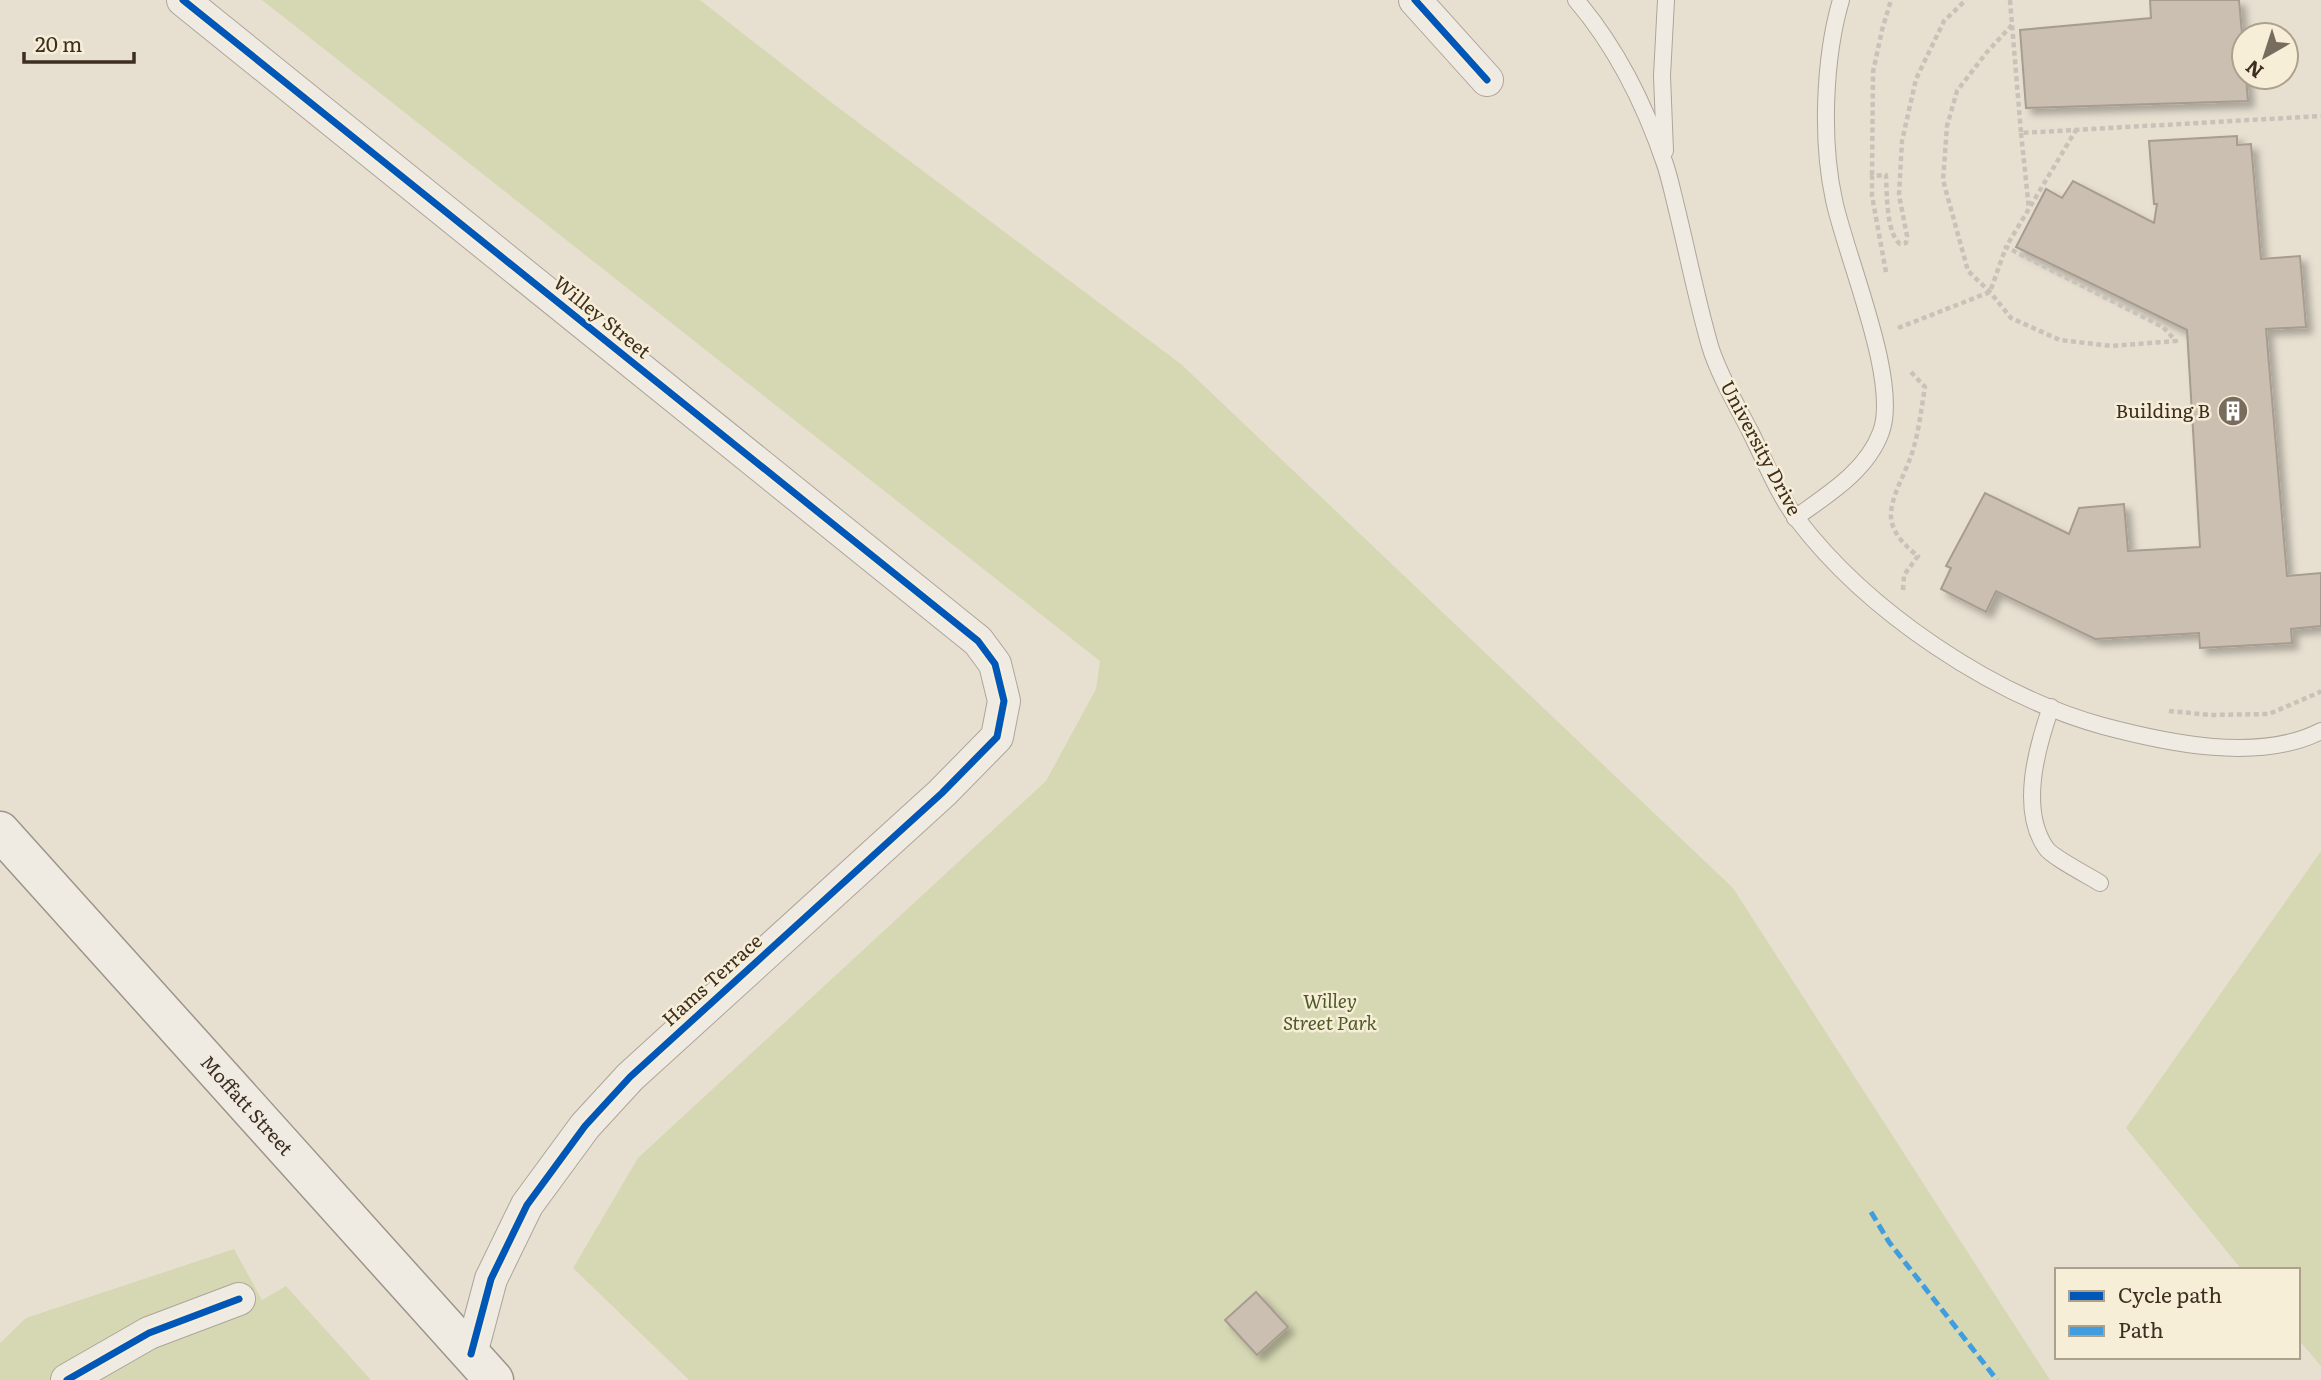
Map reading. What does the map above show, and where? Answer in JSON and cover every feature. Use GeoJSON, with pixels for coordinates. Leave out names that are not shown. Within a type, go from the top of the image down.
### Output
{"type":"FeatureCollection","features":[{"type":"Feature","properties":{"kind":"main road","name":"Moffatt Street"},"geometry":{"type":"LineString","coordinates":[[0,831],[482,1367]]}},
{"type":"Feature","properties":{"kind":"street","name":"Willey Street"},"geometry":{"type":"LineString","coordinates":[[183,0],[978,641],[995,664]]}},
{"type":"Feature","properties":{"kind":"street"},"geometry":{"type":"LineString","coordinates":[[1415,0],[1488,80]]}},
{"type":"Feature","properties":{"kind":"street","name":"Hams Terrace"},"geometry":{"type":"LineString","coordinates":[[482,1367],[491,1279],[527,1206],[585,1126],[630,1077],[942,793],[998,737],[1004,701],[995,664]]}},
{"type":"Feature","properties":{"kind":"street"},"geometry":{"type":"LineString","coordinates":[[67,1380],[149,1333],[239,1299]]}},
{"type":"Feature","properties":{"kind":"lane","name":"University Drive"},"geometry":{"type":"LineString","coordinates":[[1576,0],[1591,18],[1625,71],[1642,104],[1666,166],[1711,349],[1744,420],[1796,518],[1843,570],[1899,621],[1949,656],[2014,692],[2085,721],[2144,737],[2213,747],[2262,747],[2307,738],[2321,731]]}},
{"type":"Feature","properties":{"kind":"lane","name":"University Drive"},"geometry":{"type":"LineString","coordinates":[[1666,0],[1662,76],[1666,166]]}},
{"type":"Feature","properties":{"kind":"lane"},"geometry":{"type":"LineString","coordinates":[[1796,518],[1848,477],[1869,456],[1882,431],[1886,402],[1879,358],[1833,200],[1824,118],[1835,22],[1842,0]]}},
{"type":"Feature","properties":{"kind":"lane"},"geometry":{"type":"LineString","coordinates":[[2051,707],[2037,747],[2034,773],[2035,822],[2047,849],[2100,883]]}},
{"type":"Feature","properties":{"kind":"path"},"geometry":{"type":"LineString","coordinates":[[1887,277],[1872,196],[1872,72],[1891,0]]}},
{"type":"Feature","properties":{"kind":"path"},"geometry":{"type":"LineString","coordinates":[[1872,176],[1886,175],[1890,222],[1895,240],[1900,244],[1906,243],[1908,236],[1899,195],[1901,155],[1916,79],[1944,21],[1966,0]]}},
{"type":"Feature","properties":{"kind":"path"},"geometry":{"type":"LineString","coordinates":[[2010,0],[2029,209]]}},
{"type":"Feature","properties":{"kind":"path"},"geometry":{"type":"LineString","coordinates":[[2006,247],[2163,327],[2176,341],[2111,346],[2060,340],[2011,318],[1969,271],[1943,180],[1947,126],[1957,91],[2012,25]]}},
{"type":"Feature","properties":{"kind":"path"},"geometry":{"type":"LineString","coordinates":[[2021,134],[2321,116]]}},
{"type":"Feature","properties":{"kind":"path"},"geometry":{"type":"LineString","coordinates":[[1898,328],[1990,292],[2006,247],[2076,130]]}},
{"type":"Feature","properties":{"kind":"path"},"geometry":{"type":"LineString","coordinates":[[1895,316],[1900,338]]}},
{"type":"Feature","properties":{"kind":"path"},"geometry":{"type":"LineString","coordinates":[[1903,594],[1904,575],[1918,556],[1896,534],[1891,516],[1918,431],[1925,387],[1912,375],[1908,363]]}},
{"type":"Feature","properties":{"kind":"path"},"geometry":{"type":"LineString","coordinates":[[2156,710],[2211,715],[2269,714],[2321,690]]}},
{"type":"Feature","properties":{"kind":"green space","name":"Willey Street Park"},"geometry":{"type":"Polygon","coordinates":[[[262,0],[700,0],[836,106],[1181,364],[1733,888],[2050,1380],[689,1380],[573,1268],[638,1158],[1046,781],[1096,689],[1100,661],[262,0]]]}},
{"type":"Feature","properties":{"kind":"green space"},"geometry":{"type":"Polygon","coordinates":[[[2321,851],[2321,1366],[2300,1341],[2300,1268],[2240,1268],[2126,1128],[2321,851]]]}},
{"type":"Feature","properties":{"kind":"green space"},"geometry":{"type":"Polygon","coordinates":[[[234,1249],[262,1300],[286,1286],[371,1380],[0,1380],[0,1343],[26,1318],[234,1249]]]}},
{"type":"Feature","properties":{"kind":"building"},"geometry":{"type":"Polygon","coordinates":[[[2150,0],[2239,0],[2241,21],[2230,21],[2230,91],[2247,91],[2248,101],[2026,108],[2020,30],[2151,18],[2150,0]]]}},
{"type":"Feature","properties":{"kind":"building","name":"Building B"},"geometry":{"type":"Polygon","coordinates":[[[2237,136],[2237,145],[2251,144],[2261,259],[2300,256],[2306,327],[2266,329],[2287,576],[2321,573],[2321,626],[2291,629],[2292,643],[2200,648],[2199,633],[2095,639],[1996,591],[1986,612],[1941,589],[1951,568],[1946,566],[1985,493],[2069,534],[2079,508],[2124,504],[2128,551],[2200,547],[2187,330],[2016,247],[2046,189],[2062,198],[2073,181],[2154,223],[2157,204],[2154,204],[2149,141],[2237,136]]]}},
{"type":"Feature","properties":{"kind":"building"},"geometry":{"type":"Polygon","coordinates":[[[1256,1292],[1288,1327],[1257,1355],[1225,1320],[1256,1292]]]}},
{"type":"Feature","properties":{"kind":"marked path"},"geometry":{"type":"LineString","coordinates":[[1871,1212],[1889,1242],[1997,1380]]}},
{"type":"Feature","properties":{"kind":"cycle path"},"geometry":{"type":"LineString","coordinates":[[183,0],[978,641],[995,664],[1004,701],[997,737],[942,793],[630,1077],[585,1126],[527,1205],[491,1279],[471,1354]]}},
{"type":"Feature","properties":{"kind":"cycle path"},"geometry":{"type":"LineString","coordinates":[[1415,0],[1487,80]]}},
{"type":"Feature","properties":{"kind":"cycle path"},"geometry":{"type":"LineString","coordinates":[[67,1380],[149,1333],[239,1299]]}},
{"type":"Feature","properties":{"kind":"place","name":"Building B"},"geometry":{"type":"Point","coordinates":[2233,411]}}]}
